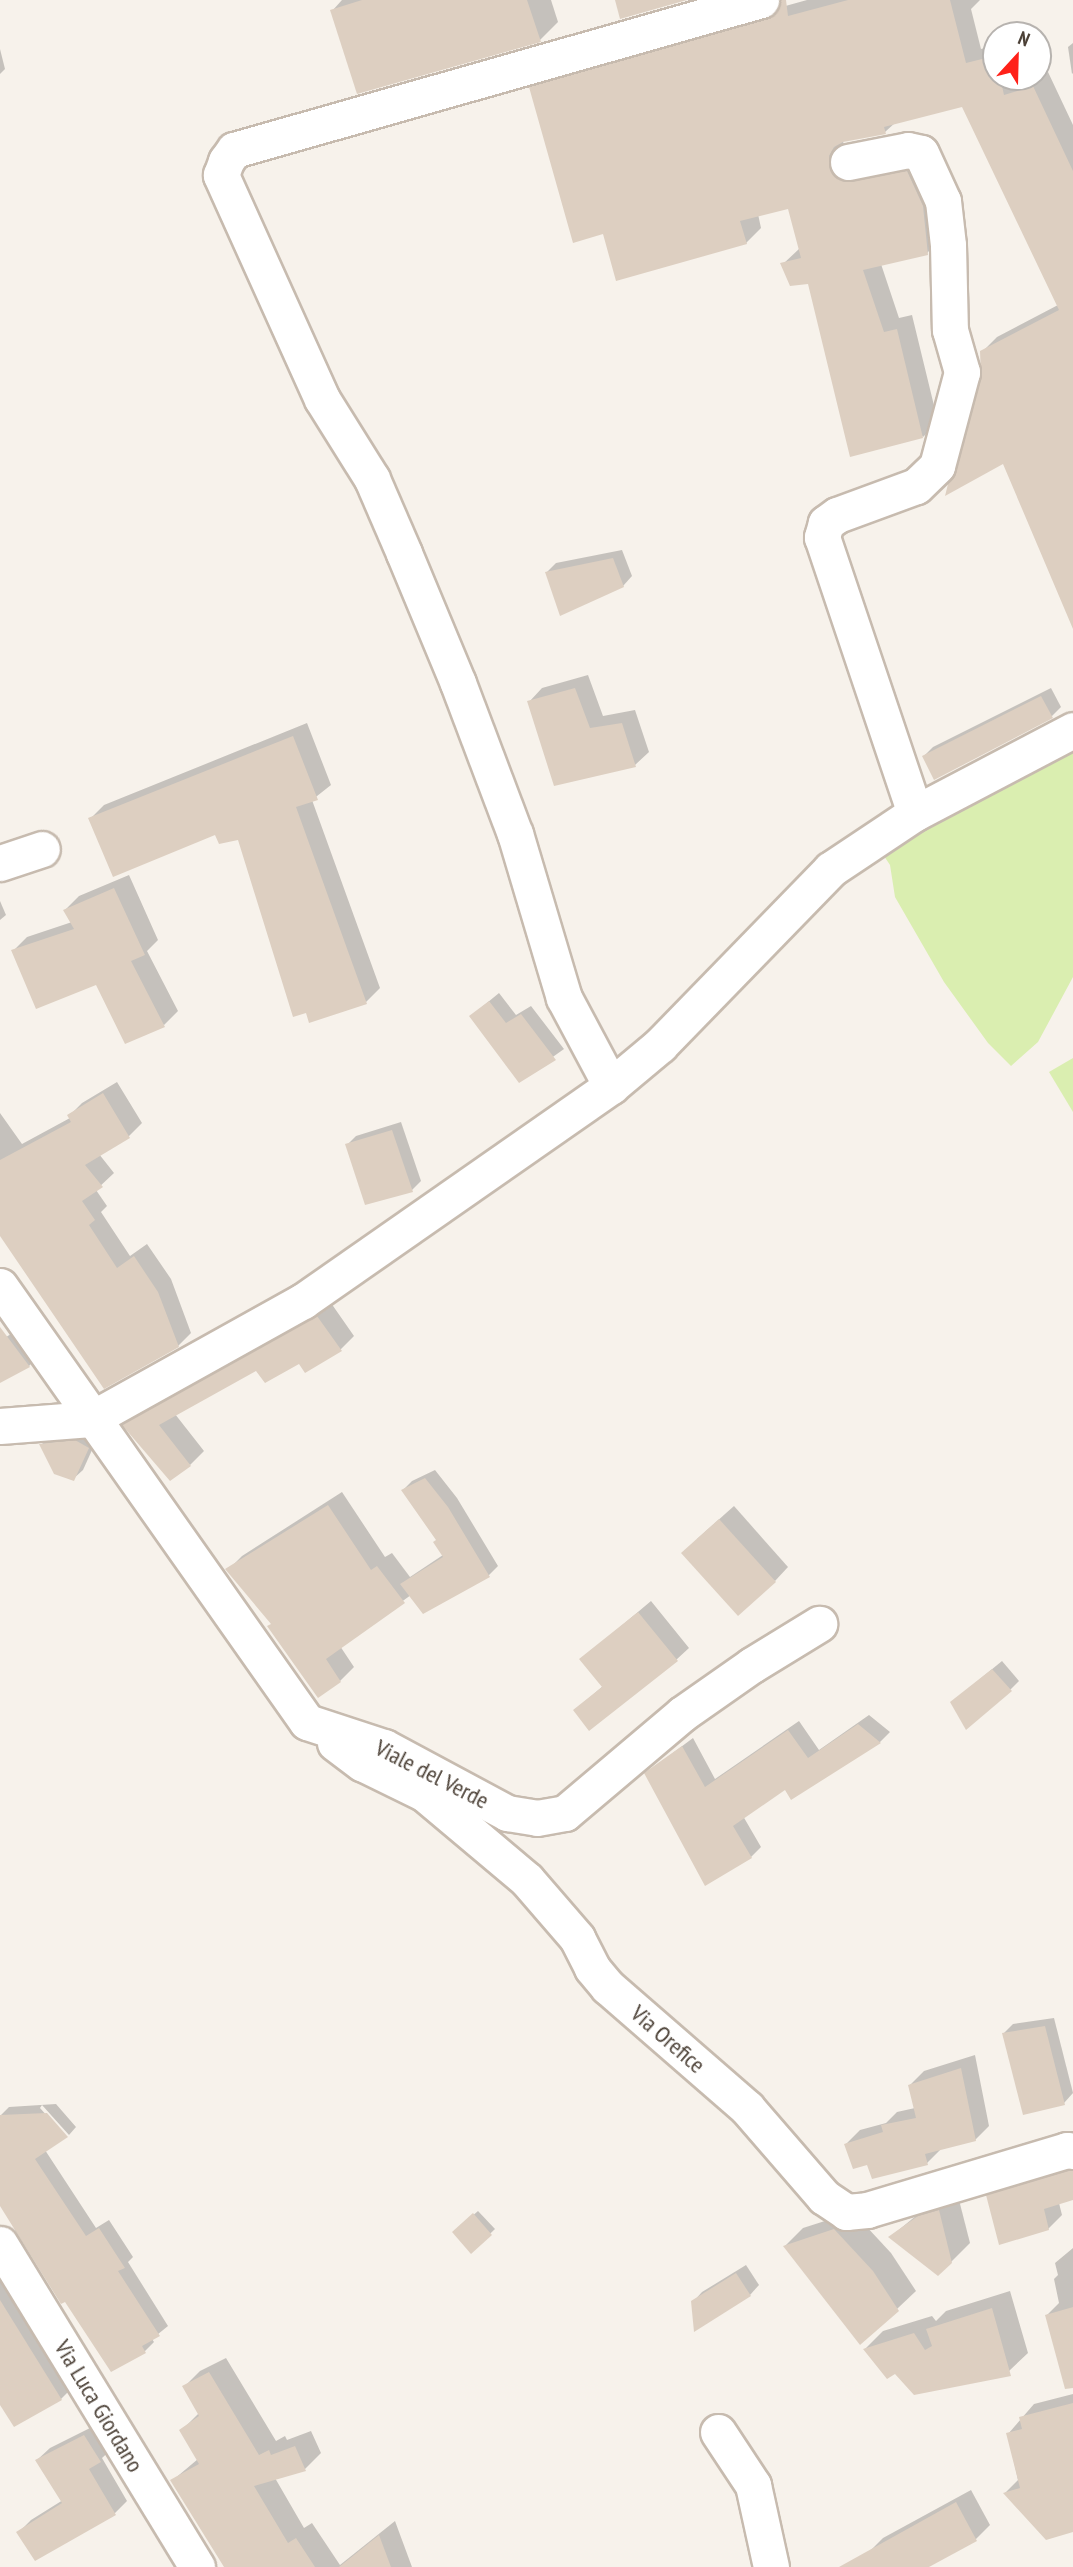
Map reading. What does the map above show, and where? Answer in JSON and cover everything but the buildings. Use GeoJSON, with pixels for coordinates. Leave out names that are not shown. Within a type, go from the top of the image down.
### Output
{"type":"FeatureCollection","features":[{"type":"Feature","properties":{"kind":"street"},"geometry":{"type":"LineString","coordinates":[[611,1086],[564,998],[515,834],[458,683],[399,540],[372,479],[322,399],[221,176],[226,161],[234,150],[761,0]]}},
{"type":"Feature","properties":{"kind":"street"},"geometry":{"type":"LineString","coordinates":[[848,162],[908,150],[920,153],[943,201],[948,245],[950,330],[962,372],[937,466],[916,486],[837,515],[826,523],[822,537],[915,813]]}},
{"type":"Feature","properties":{"kind":"street"},"geometry":{"type":"LineString","coordinates":[[0,1426],[91,1419],[303,1301],[611,1086],[660,1045],[831,869],[915,813],[1073,730]]}},
{"type":"Feature","properties":{"kind":"street"},"geometry":{"type":"LineString","coordinates":[[0,863],[42,849]]}},
{"type":"Feature","properties":{"kind":"street"},"geometry":{"type":"LineString","coordinates":[[0,1286],[307,1723]]}},
{"type":"Feature","properties":{"kind":"street","name":"Viale del Verde"},"geometry":{"type":"LineString","coordinates":[[307,1723],[384,1746],[507,1813],[537,1818],[565,1813],[682,1714],[752,1665],[819,1624]]}},
{"type":"Feature","properties":{"kind":"street","name":"Via Orefice"},"geometry":{"type":"LineString","coordinates":[[307,1723],[362,1763],[425,1794],[527,1880],[577,1938],[592,1968],[608,1987],[747,2108],[824,2197],[846,2212],[867,2210],[1068,2150],[1073,2151]]}},
{"type":"Feature","properties":{"kind":"street","name":"Via Luca Giordano"},"geometry":{"type":"LineString","coordinates":[[0,2244],[197,2567]]}},
{"type":"Feature","properties":{"kind":"street"},"geometry":{"type":"LineString","coordinates":[[718,2432],[753,2485],[771,2567]]}},
{"type":"Feature","properties":{"kind":"green space"},"geometry":{"type":"Polygon","coordinates":[[[1073,745],[1073,977],[1038,1042],[1011,1066],[988,1043],[944,982],[895,897],[890,865],[882,853],[1073,745]]]}},
{"type":"Feature","properties":{"kind":"green space"},"geometry":{"type":"Polygon","coordinates":[[[1073,1058],[1073,1112],[1049,1072],[1073,1058]]]}}]}
